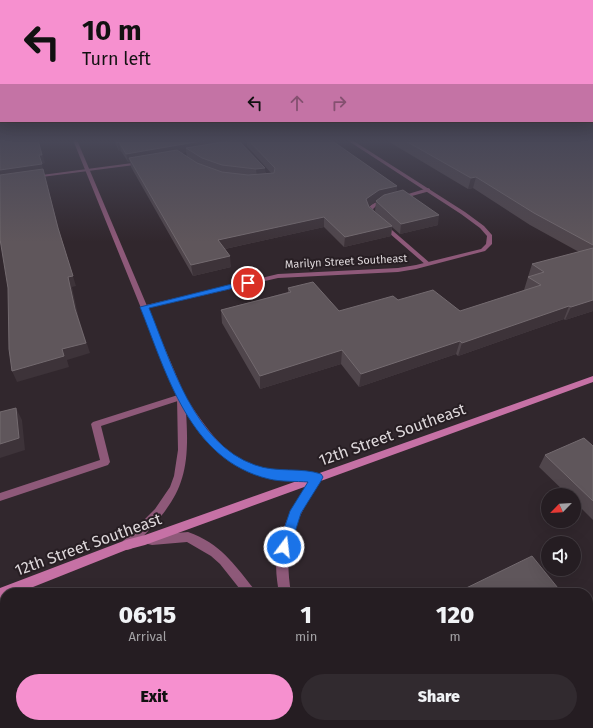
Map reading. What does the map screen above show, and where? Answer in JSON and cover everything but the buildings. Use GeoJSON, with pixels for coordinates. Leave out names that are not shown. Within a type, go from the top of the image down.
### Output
{"type":"FeatureCollection","features":[{"type":"Feature","properties":{"kind":"main road","name":"12th Street Southeast"},"geometry":{"type":"LineString","coordinates":[[15,588],[126,545],[145,540],[593,379]]}},
{"type":"Feature","properties":{"kind":"street"},"geometry":{"type":"LineString","coordinates":[[29,178],[59,174]]}},
{"type":"Feature","properties":{"kind":"street"},"geometry":{"type":"LineString","coordinates":[[90,174],[181,397],[204,432],[228,456],[249,467],[270,474],[317,477],[296,511],[288,532],[282,567],[284,588]]}},
{"type":"Feature","properties":{"kind":"street","name":"Marilyn Street Southeast"},"geometry":{"type":"LineString","coordinates":[[144,307],[278,276],[398,270],[483,250],[489,244],[490,236],[482,227],[403,174]]}},
{"type":"Feature","properties":{"kind":"street"},"geometry":{"type":"LineString","coordinates":[[428,190],[380,202],[370,209],[371,214],[428,264]]}},
{"type":"Feature","properties":{"kind":"street"},"geometry":{"type":"LineString","coordinates":[[0,497],[105,462],[96,424],[181,397]]}},
{"type":"Feature","properties":{"kind":"street"},"geometry":{"type":"LineString","coordinates":[[126,545],[156,516],[169,499],[177,484],[184,442],[181,397]]}},
{"type":"Feature","properties":{"kind":"street"},"geometry":{"type":"LineString","coordinates":[[145,540],[188,537],[215,552],[224,560],[246,588]]}},
{"type":"Feature","properties":{"kind":"route"},"geometry":{"type":"LineString","coordinates":[[248,283],[144,307],[181,397],[204,432],[228,456],[249,467],[270,474],[317,477],[296,511],[284,547]]}}]}
